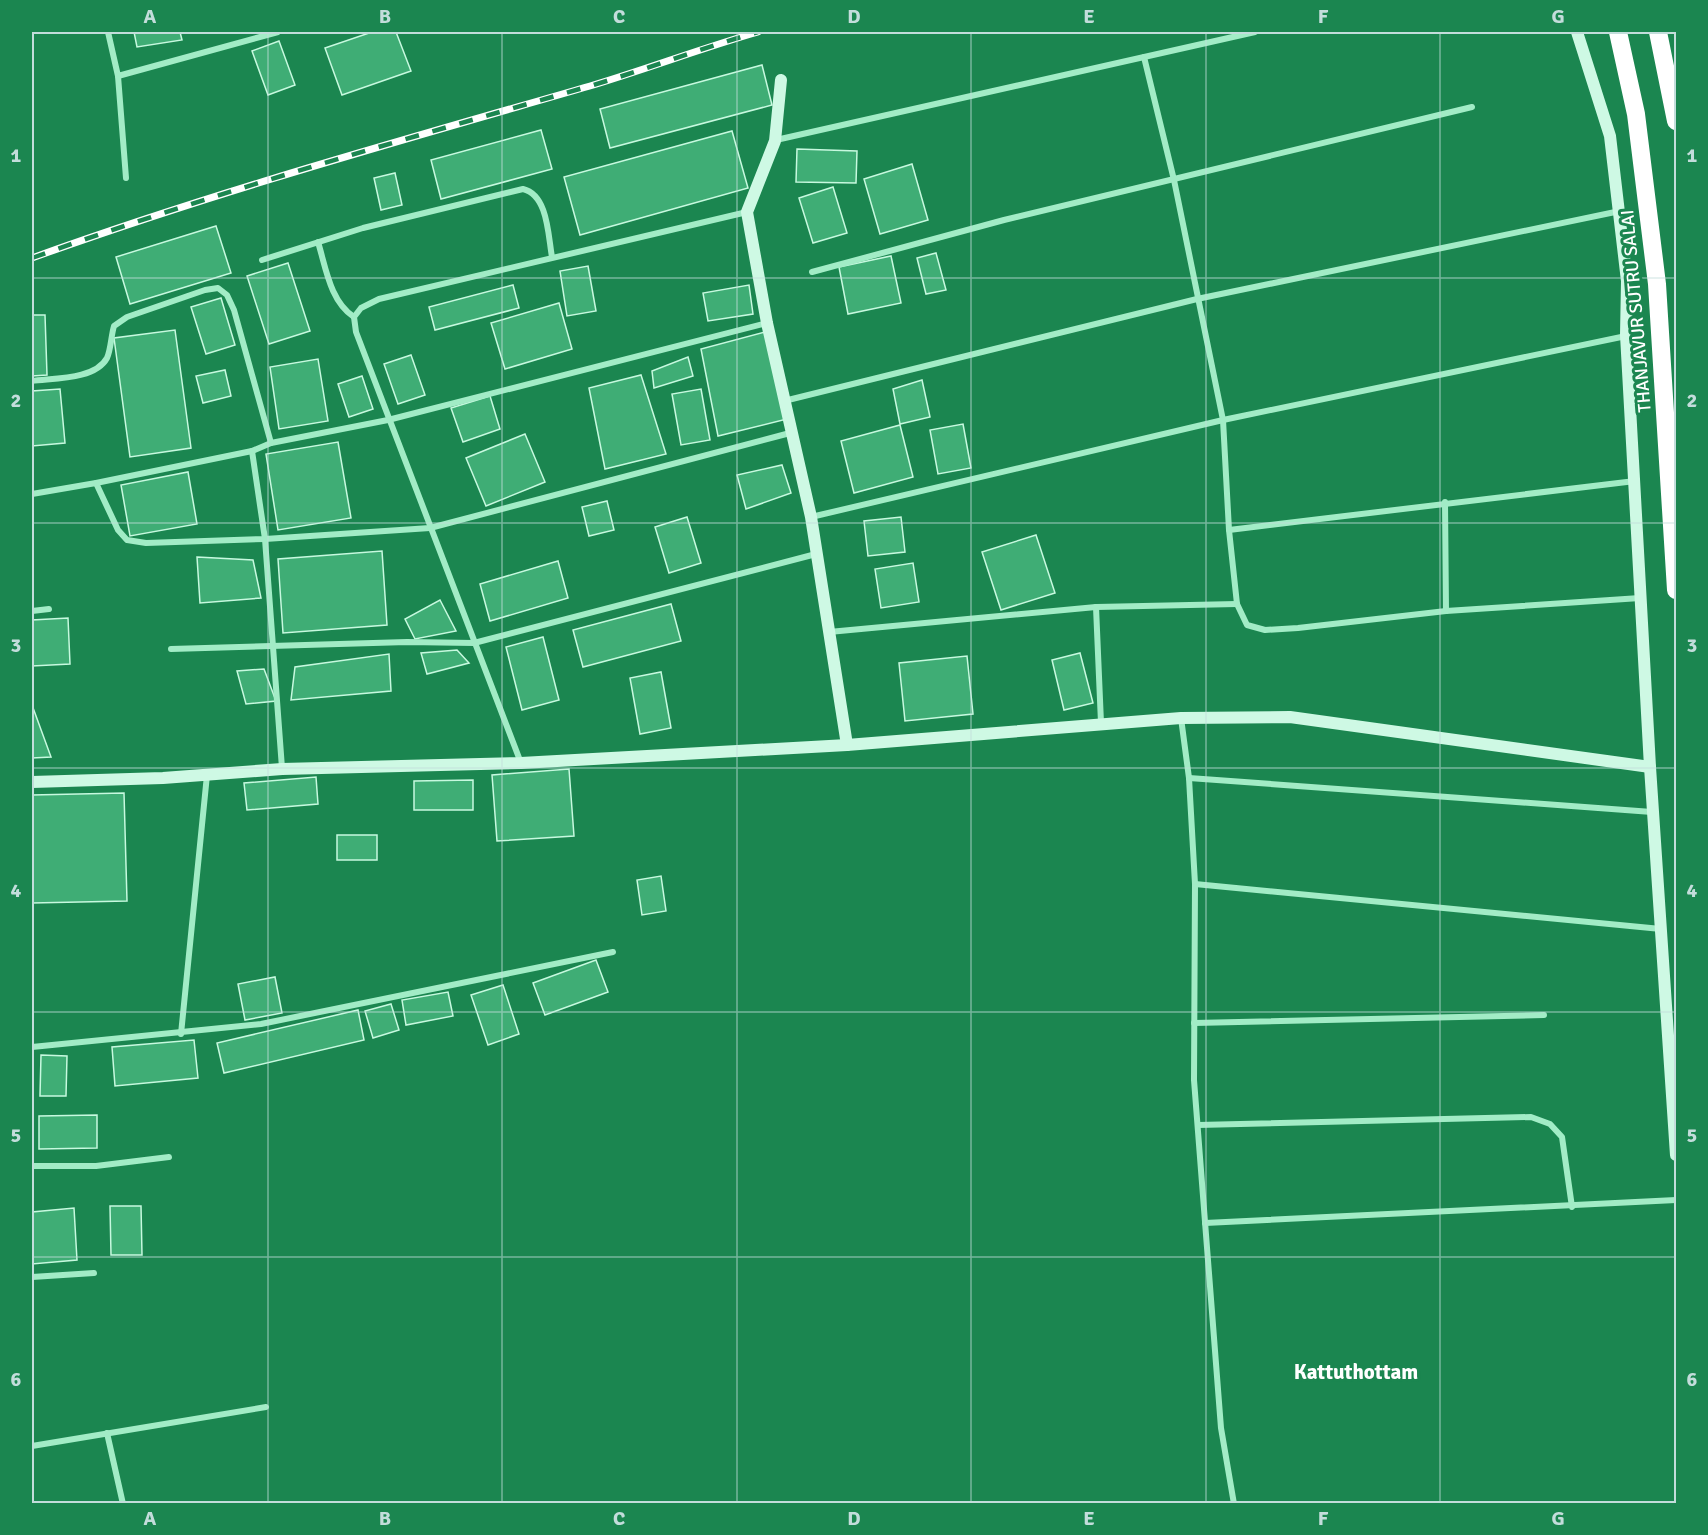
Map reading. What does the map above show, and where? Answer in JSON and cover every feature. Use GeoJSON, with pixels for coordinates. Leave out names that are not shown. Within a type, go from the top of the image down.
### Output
{"type":"FeatureCollection","features":[{"type":"Feature","properties":{"kind":"highway","name":"THANJAVUR SUTRU SALAI"},"geometry":{"type":"LineString","coordinates":[[1618,32],[1636,114],[1652,228],[1677,590]]}},
{"type":"Feature","properties":{"kind":"highway"},"geometry":{"type":"LineString","coordinates":[[1658,32],[1677,121]]}},
{"type":"Feature","properties":{"kind":"street"},"geometry":{"type":"LineString","coordinates":[[108,32],[118,76],[126,178]]}},
{"type":"Feature","properties":{"kind":"street"},"geometry":{"type":"LineString","coordinates":[[118,76],[278,32]]}},
{"type":"Feature","properties":{"kind":"street"},"geometry":{"type":"LineString","coordinates":[[775,141],[1255,32]]}},
{"type":"Feature","properties":{"kind":"street"},"geometry":{"type":"LineString","coordinates":[[1577,32],[1610,136],[1628,281],[1626,336],[1643,598],[1650,767],[1677,1155]]}},
{"type":"Feature","properties":{"kind":"street"},"geometry":{"type":"LineString","coordinates":[[1144,57],[1174,180],[1222,420],[1229,530],[1237,604],[1247,625],[1265,630],[1446,611],[1643,598]]}},
{"type":"Feature","properties":{"kind":"street"},"geometry":{"type":"LineString","coordinates":[[781,80],[775,141],[747,212],[783,401],[811,518],[847,745]]}},
{"type":"Feature","properties":{"kind":"street"},"geometry":{"type":"LineString","coordinates":[[812,272],[1004,220],[1472,107]]}},
{"type":"Feature","properties":{"kind":"street"},"geometry":{"type":"LineString","coordinates":[[262,260],[363,228],[523,189],[534,192],[540,200],[552,257]]}},
{"type":"Feature","properties":{"kind":"street"},"geometry":{"type":"LineString","coordinates":[[783,401],[1197,299],[1621,211]]}},
{"type":"Feature","properties":{"kind":"street"},"geometry":{"type":"LineString","coordinates":[[354,317],[361,308],[379,299],[747,212]]}},
{"type":"Feature","properties":{"kind":"street"},"geometry":{"type":"LineString","coordinates":[[318,242],[335,295],[340,305],[354,317],[356,332],[388,420],[521,763]]}},
{"type":"Feature","properties":{"kind":"street"},"geometry":{"type":"LineString","coordinates":[[32,381],[82,374],[101,367],[108,356],[114,326],[127,317],[205,290],[218,288],[227,295],[234,310],[271,443]]}},
{"type":"Feature","properties":{"kind":"street"},"geometry":{"type":"LineString","coordinates":[[32,494],[252,451],[271,443],[388,420],[767,323]]}},
{"type":"Feature","properties":{"kind":"street"},"geometry":{"type":"LineString","coordinates":[[811,518],[1222,420],[1626,336]]}},
{"type":"Feature","properties":{"kind":"street"},"geometry":{"type":"LineString","coordinates":[[96,483],[118,530],[127,540],[146,543],[266,539],[430,528],[790,433]]}},
{"type":"Feature","properties":{"kind":"street"},"geometry":{"type":"LineString","coordinates":[[252,451],[266,539],[282,769]]}},
{"type":"Feature","properties":{"kind":"street"},"geometry":{"type":"LineString","coordinates":[[1229,530],[1445,502],[1635,481]]}},
{"type":"Feature","properties":{"kind":"street"},"geometry":{"type":"LineString","coordinates":[[1445,502],[1446,611]]}},
{"type":"Feature","properties":{"kind":"street"},"geometry":{"type":"LineString","coordinates":[[171,649],[274,648],[407,642],[474,643],[817,554]]}},
{"type":"Feature","properties":{"kind":"street"},"geometry":{"type":"LineString","coordinates":[[829,632],[1096,607],[1237,604]]}},
{"type":"Feature","properties":{"kind":"street"},"geometry":{"type":"LineString","coordinates":[[1096,607],[1101,723]]}},
{"type":"Feature","properties":{"kind":"street"},"geometry":{"type":"LineString","coordinates":[[32,611],[49,609]]}},
{"type":"Feature","properties":{"kind":"street"},"geometry":{"type":"LineString","coordinates":[[32,782],[164,778],[282,769],[521,763],[847,745],[1181,718],[1290,717],[1650,767]]}},
{"type":"Feature","properties":{"kind":"street"},"geometry":{"type":"LineString","coordinates":[[1181,718],[1189,778],[1195,884],[1194,1023],[1198,1125],[1221,1428],[1234,1503]]}},
{"type":"Feature","properties":{"kind":"street"},"geometry":{"type":"LineString","coordinates":[[181,1034],[207,774]]}},
{"type":"Feature","properties":{"kind":"street"},"geometry":{"type":"LineString","coordinates":[[1189,778],[1654,812]]}},
{"type":"Feature","properties":{"kind":"street"},"geometry":{"type":"LineString","coordinates":[[1195,884],[1661,929]]}},
{"type":"Feature","properties":{"kind":"street"},"geometry":{"type":"LineString","coordinates":[[32,1047],[181,1034],[261,1024],[614,952]]}},
{"type":"Feature","properties":{"kind":"street"},"geometry":{"type":"LineString","coordinates":[[1194,1023],[1544,1015]]}},
{"type":"Feature","properties":{"kind":"street"},"geometry":{"type":"LineString","coordinates":[[1198,1125],[1531,1117],[1550,1124],[1562,1137],[1572,1207]]}},
{"type":"Feature","properties":{"kind":"street"},"geometry":{"type":"LineString","coordinates":[[32,1166],[96,1166],[169,1157]]}},
{"type":"Feature","properties":{"kind":"street"},"geometry":{"type":"LineString","coordinates":[[1205,1223],[1572,1207],[1677,1200]]}},
{"type":"Feature","properties":{"kind":"street"},"geometry":{"type":"LineString","coordinates":[[32,1277],[94,1273]]}},
{"type":"Feature","properties":{"kind":"street"},"geometry":{"type":"LineString","coordinates":[[32,1446],[266,1407]]}},
{"type":"Feature","properties":{"kind":"street"},"geometry":{"type":"LineString","coordinates":[[107,1433],[123,1503]]}},
{"type":"Feature","properties":{"kind":"building"},"geometry":{"type":"Polygon","coordinates":[[[134,32],[180,32],[182,40],[137,47],[134,32]]]}},
{"type":"Feature","properties":{"kind":"building"},"geometry":{"type":"Polygon","coordinates":[[[372,32],[396,32],[411,71],[342,95],[325,48],[372,32]]]}},
{"type":"Feature","properties":{"kind":"building"},"geometry":{"type":"Polygon","coordinates":[[[279,41],[295,85],[268,95],[252,51],[279,41]]]}},
{"type":"Feature","properties":{"kind":"building"},"geometry":{"type":"Polygon","coordinates":[[[762,65],[772,105],[610,148],[600,109],[762,65]]]}},
{"type":"Feature","properties":{"kind":"building"},"geometry":{"type":"Polygon","coordinates":[[[541,130],[552,169],[441,199],[431,160],[541,130]]]}},
{"type":"Feature","properties":{"kind":"building"},"geometry":{"type":"Polygon","coordinates":[[[732,131],[748,188],[580,235],[564,177],[732,131]]]}},
{"type":"Feature","properties":{"kind":"building"},"geometry":{"type":"Polygon","coordinates":[[[797,149],[857,151],[856,183],[796,182],[797,149]]]}},
{"type":"Feature","properties":{"kind":"building"},"geometry":{"type":"Polygon","coordinates":[[[912,164],[928,220],[880,234],[864,179],[912,164]]]}},
{"type":"Feature","properties":{"kind":"building"},"geometry":{"type":"Polygon","coordinates":[[[395,173],[402,205],[381,210],[374,178],[395,173]]]}},
{"type":"Feature","properties":{"kind":"building"},"geometry":{"type":"Polygon","coordinates":[[[833,187],[847,233],[813,243],[799,198],[833,187]]]}},
{"type":"Feature","properties":{"kind":"building"},"geometry":{"type":"Polygon","coordinates":[[[216,226],[231,273],[130,304],[116,257],[216,226]]]}},
{"type":"Feature","properties":{"kind":"building"},"geometry":{"type":"Polygon","coordinates":[[[936,253],[946,290],[926,294],[917,258],[936,253]]]}},
{"type":"Feature","properties":{"kind":"building"},"geometry":{"type":"Polygon","coordinates":[[[891,256],[901,303],[848,314],[839,267],[891,256]]]}},
{"type":"Feature","properties":{"kind":"building"},"geometry":{"type":"Polygon","coordinates":[[[288,263],[310,331],[269,344],[247,276],[288,263]]]}},
{"type":"Feature","properties":{"kind":"building"},"geometry":{"type":"Polygon","coordinates":[[[588,266],[596,311],[567,316],[560,271],[588,266]]]}},
{"type":"Feature","properties":{"kind":"building"},"geometry":{"type":"Polygon","coordinates":[[[513,285],[519,308],[435,330],[429,307],[513,285]]]}},
{"type":"Feature","properties":{"kind":"building"},"geometry":{"type":"Polygon","coordinates":[[[749,285],[753,314],[708,321],[703,293],[749,285]]]}},
{"type":"Feature","properties":{"kind":"building"},"geometry":{"type":"Polygon","coordinates":[[[221,298],[235,345],[206,354],[191,307],[221,298]]]}},
{"type":"Feature","properties":{"kind":"building"},"geometry":{"type":"Polygon","coordinates":[[[559,303],[572,349],[505,369],[491,323],[559,303]]]}},
{"type":"Feature","properties":{"kind":"building"},"geometry":{"type":"Polygon","coordinates":[[[32,315],[45,315],[47,375],[32,376],[32,315]]]}},
{"type":"Feature","properties":{"kind":"building"},"geometry":{"type":"Polygon","coordinates":[[[175,330],[191,448],[130,457],[114,338],[175,330]]]}},
{"type":"Feature","properties":{"kind":"building"},"geometry":{"type":"Polygon","coordinates":[[[765,332],[787,419],[718,436],[701,349],[765,332]]]}},
{"type":"Feature","properties":{"kind":"building"},"geometry":{"type":"Polygon","coordinates":[[[411,355],[425,395],[398,404],[384,364],[411,355]]]}},
{"type":"Feature","properties":{"kind":"building"},"geometry":{"type":"Polygon","coordinates":[[[688,357],[693,376],[654,388],[652,371],[688,357]]]}},
{"type":"Feature","properties":{"kind":"building"},"geometry":{"type":"Polygon","coordinates":[[[318,359],[328,421],[279,429],[270,367],[318,359]]]}},
{"type":"Feature","properties":{"kind":"building"},"geometry":{"type":"Polygon","coordinates":[[[225,370],[231,396],[203,403],[196,376],[225,370]]]}},
{"type":"Feature","properties":{"kind":"building"},"geometry":{"type":"Polygon","coordinates":[[[641,375],[666,454],[605,469],[589,388],[641,375]]]}},
{"type":"Feature","properties":{"kind":"building"},"geometry":{"type":"Polygon","coordinates":[[[362,376],[373,409],[349,417],[338,384],[362,376]]]}},
{"type":"Feature","properties":{"kind":"building"},"geometry":{"type":"Polygon","coordinates":[[[922,380],[930,417],[900,424],[893,389],[922,380]]]}},
{"type":"Feature","properties":{"kind":"building"},"geometry":{"type":"Polygon","coordinates":[[[60,389],[65,443],[32,446],[32,391],[60,389]]]}},
{"type":"Feature","properties":{"kind":"building"},"geometry":{"type":"Polygon","coordinates":[[[701,389],[710,440],[681,445],[672,394],[701,389]]]}},
{"type":"Feature","properties":{"kind":"building"},"geometry":{"type":"Polygon","coordinates":[[[490,396],[500,429],[463,442],[451,408],[490,396]]]}},
{"type":"Feature","properties":{"kind":"building"},"geometry":{"type":"Polygon","coordinates":[[[963,424],[971,468],[938,474],[930,430],[963,424]]]}},
{"type":"Feature","properties":{"kind":"building"},"geometry":{"type":"Polygon","coordinates":[[[900,425],[913,477],[854,493],[841,441],[900,425]]]}},
{"type":"Feature","properties":{"kind":"building"},"geometry":{"type":"Polygon","coordinates":[[[525,434],[545,482],[486,506],[466,458],[525,434]]]}},
{"type":"Feature","properties":{"kind":"building"},"geometry":{"type":"Polygon","coordinates":[[[338,442],[351,518],[278,530],[266,454],[338,442]]]}},
{"type":"Feature","properties":{"kind":"building"},"geometry":{"type":"Polygon","coordinates":[[[782,465],[791,493],[746,509],[737,475],[782,465]]]}},
{"type":"Feature","properties":{"kind":"building"},"geometry":{"type":"Polygon","coordinates":[[[188,472],[197,524],[130,536],[121,485],[188,472]]]}},
{"type":"Feature","properties":{"kind":"building"},"geometry":{"type":"Polygon","coordinates":[[[607,501],[614,530],[589,536],[582,507],[607,501]]]}},
{"type":"Feature","properties":{"kind":"building"},"geometry":{"type":"Polygon","coordinates":[[[687,517],[701,563],[669,573],[655,527],[687,517]]]}},
{"type":"Feature","properties":{"kind":"building"},"geometry":{"type":"Polygon","coordinates":[[[901,517],[905,552],[868,556],[864,521],[901,517]]]}},
{"type":"Feature","properties":{"kind":"building"},"geometry":{"type":"Polygon","coordinates":[[[1036,535],[1055,593],[1001,610],[982,552],[1036,535]]]}},
{"type":"Feature","properties":{"kind":"building"},"geometry":{"type":"Polygon","coordinates":[[[382,551],[387,625],[283,633],[278,559],[382,551]]]}},
{"type":"Feature","properties":{"kind":"building"},"geometry":{"type":"Polygon","coordinates":[[[197,557],[253,560],[261,598],[200,603],[197,557]]]}},
{"type":"Feature","properties":{"kind":"building"},"geometry":{"type":"Polygon","coordinates":[[[558,561],[568,598],[490,621],[480,584],[558,561]]]}},
{"type":"Feature","properties":{"kind":"building"},"geometry":{"type":"Polygon","coordinates":[[[913,563],[919,602],[881,608],[875,569],[913,563]]]}},
{"type":"Feature","properties":{"kind":"building"},"geometry":{"type":"Polygon","coordinates":[[[440,600],[456,631],[415,639],[405,619],[440,600]]]}},
{"type":"Feature","properties":{"kind":"building"},"geometry":{"type":"Polygon","coordinates":[[[671,604],[681,641],[583,667],[573,630],[671,604]]]}},
{"type":"Feature","properties":{"kind":"building"},"geometry":{"type":"Polygon","coordinates":[[[68,618],[70,664],[32,666],[32,620],[68,618]]]}},
{"type":"Feature","properties":{"kind":"building"},"geometry":{"type":"Polygon","coordinates":[[[543,637],[559,700],[522,710],[506,647],[543,637]]]}},
{"type":"Feature","properties":{"kind":"building"},"geometry":{"type":"Polygon","coordinates":[[[457,650],[469,663],[427,674],[421,653],[457,650]]]}},
{"type":"Feature","properties":{"kind":"building"},"geometry":{"type":"Polygon","coordinates":[[[1080,653],[1093,703],[1064,710],[1052,660],[1080,653]]]}},
{"type":"Feature","properties":{"kind":"building"},"geometry":{"type":"Polygon","coordinates":[[[389,654],[391,691],[291,700],[295,667],[389,654]]]}},
{"type":"Feature","properties":{"kind":"building"},"geometry":{"type":"Polygon","coordinates":[[[967,656],[973,714],[905,721],[899,663],[967,656]]]}},
{"type":"Feature","properties":{"kind":"building"},"geometry":{"type":"Polygon","coordinates":[[[264,669],[276,701],[246,704],[237,671],[264,669]]]}},
{"type":"Feature","properties":{"kind":"building"},"geometry":{"type":"Polygon","coordinates":[[[661,672],[671,728],[640,734],[630,678],[661,672]]]}},
{"type":"Feature","properties":{"kind":"building"},"geometry":{"type":"Polygon","coordinates":[[[32,705],[51,757],[32,758],[32,705]]]}},
{"type":"Feature","properties":{"kind":"building"},"geometry":{"type":"Polygon","coordinates":[[[569,769],[574,836],[497,841],[492,775],[569,769]]]}},
{"type":"Feature","properties":{"kind":"building"},"geometry":{"type":"Polygon","coordinates":[[[316,777],[318,804],[247,810],[244,783],[316,777]]]}},
{"type":"Feature","properties":{"kind":"building"},"geometry":{"type":"Polygon","coordinates":[[[473,780],[473,810],[414,810],[414,781],[473,780]]]}},
{"type":"Feature","properties":{"kind":"building"},"geometry":{"type":"Polygon","coordinates":[[[124,793],[127,901],[32,903],[32,795],[124,793]]]}},
{"type":"Feature","properties":{"kind":"building"},"geometry":{"type":"Polygon","coordinates":[[[337,835],[377,835],[377,860],[337,860],[337,835]]]}},
{"type":"Feature","properties":{"kind":"building"},"geometry":{"type":"Polygon","coordinates":[[[661,876],[666,911],[642,915],[637,880],[661,876]]]}},
{"type":"Feature","properties":{"kind":"building"},"geometry":{"type":"Polygon","coordinates":[[[596,960],[608,992],[545,1015],[533,983],[596,960]]]}},
{"type":"Feature","properties":{"kind":"building"},"geometry":{"type":"Polygon","coordinates":[[[275,977],[282,1013],[245,1020],[238,984],[275,977]]]}},
{"type":"Feature","properties":{"kind":"building"},"geometry":{"type":"Polygon","coordinates":[[[503,985],[519,1034],[488,1045],[471,995],[503,985]]]}},
{"type":"Feature","properties":{"kind":"building"},"geometry":{"type":"Polygon","coordinates":[[[448,992],[453,1016],[406,1025],[402,1000],[448,992]]]}},
{"type":"Feature","properties":{"kind":"building"},"geometry":{"type":"Polygon","coordinates":[[[391,1004],[399,1030],[373,1038],[365,1011],[391,1004]]]}},
{"type":"Feature","properties":{"kind":"building"},"geometry":{"type":"Polygon","coordinates":[[[358,1010],[364,1040],[224,1073],[217,1043],[358,1010]]]}},
{"type":"Feature","properties":{"kind":"building"},"geometry":{"type":"Polygon","coordinates":[[[194,1040],[198,1078],[115,1086],[112,1047],[194,1040]]]}},
{"type":"Feature","properties":{"kind":"building"},"geometry":{"type":"Polygon","coordinates":[[[41,1055],[67,1056],[66,1096],[40,1096],[41,1055]]]}},
{"type":"Feature","properties":{"kind":"building"},"geometry":{"type":"Polygon","coordinates":[[[97,1115],[97,1148],[39,1149],[39,1116],[97,1115]]]}},
{"type":"Feature","properties":{"kind":"building"},"geometry":{"type":"Polygon","coordinates":[[[110,1206],[141,1206],[142,1255],[111,1255],[110,1206]]]}},
{"type":"Feature","properties":{"kind":"building"},"geometry":{"type":"Polygon","coordinates":[[[74,1208],[77,1260],[32,1264],[32,1212],[74,1208]]]}},
{"type":"Feature","properties":{"kind":"railway"},"geometry":{"type":"LineString","coordinates":[[32,258],[240,189],[590,86],[758,32]]}},
{"type":"Feature","properties":{"kind":"district","name":"Kattuthottam"},"geometry":{"type":"Point","coordinates":[1356,1372]}}]}
